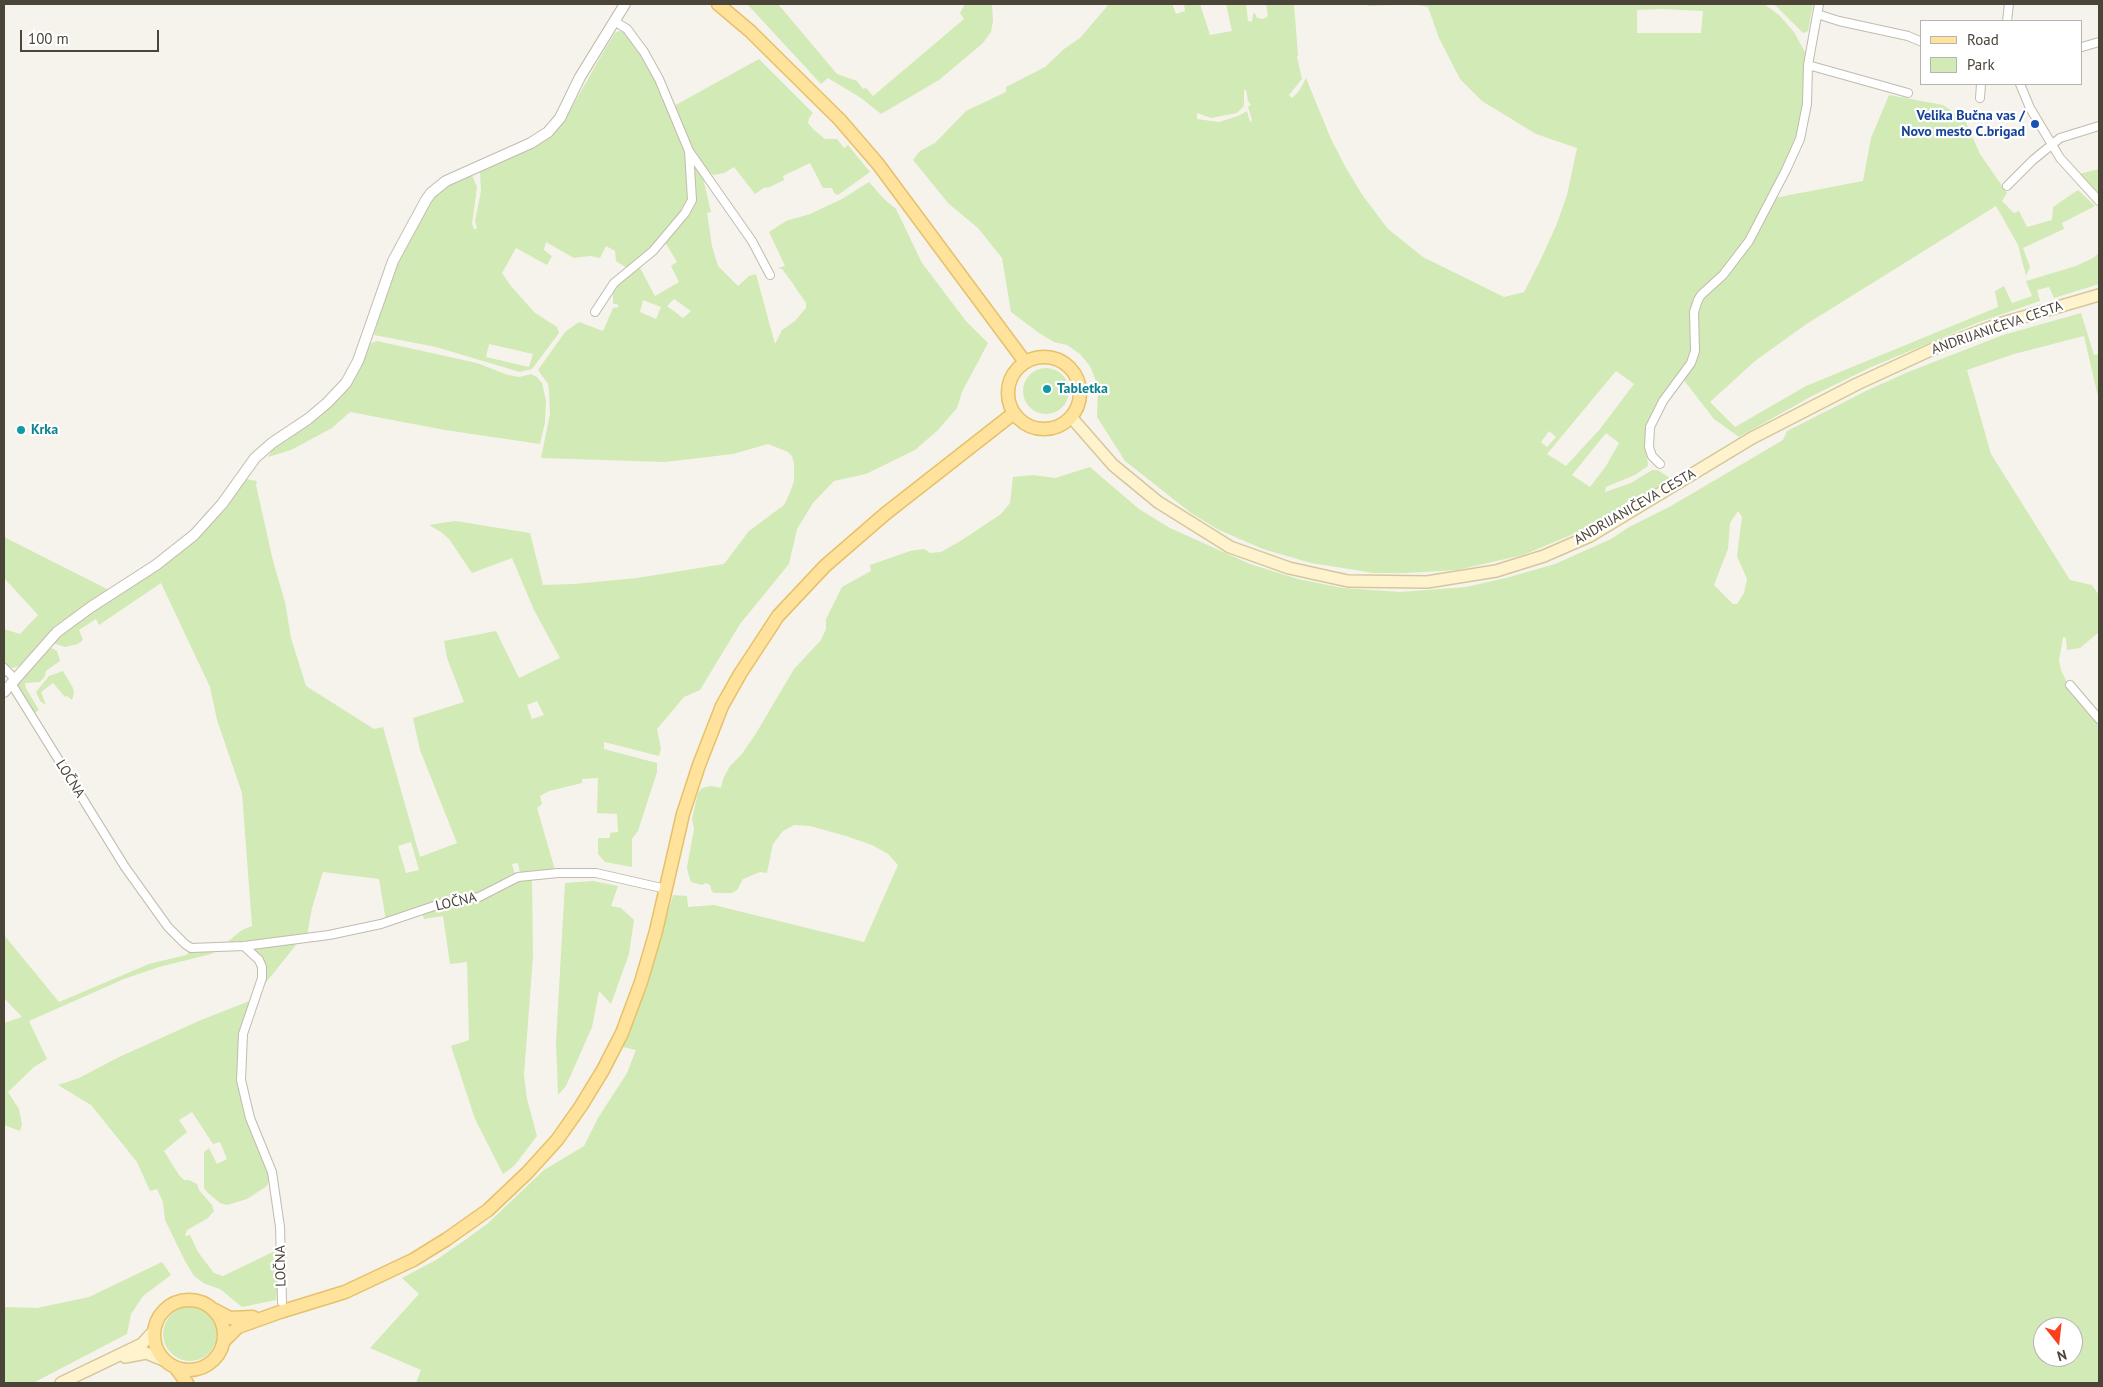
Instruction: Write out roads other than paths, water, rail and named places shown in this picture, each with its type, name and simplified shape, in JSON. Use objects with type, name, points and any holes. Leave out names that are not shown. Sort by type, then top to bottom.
[{"type":"main road","points":[[719,5],[750,31],[840,120],[878,164],[1025,362]]},
{"type":"main road","name":"ANDRIJANIČEVA CESTA","points":[[1071,417],[1113,465],[1135,484],[1158,502],[1230,547],[1289,568],[1348,580],[1427,582],[1496,571],[1544,556],[1590,536],[1752,438],[1857,384],[1933,349],[1983,330],[2099,295]]},
{"type":"main road","points":[[1047,357],[1058,360],[1068,366],[1075,374],[1080,385],[1078,407],[1063,424],[1053,428],[1031,427],[1014,413],[1009,397],[1010,380],[1016,370],[1025,362],[1047,357]]},
{"type":"main road","points":[[187,1383],[156,1347],[154,1331],[157,1320],[164,1310],[173,1304],[184,1300],[195,1300],[230,1318],[242,1319],[281,1307],[345,1292],[413,1260],[488,1210],[527,1173],[557,1140],[581,1106],[622,1034],[641,982],[666,889],[683,814],[708,738],[722,706],[740,674],[778,616],[825,566],[885,514],[1014,413]]},
{"type":"main road","points":[[224,1342],[238,1327],[281,1307]]},
{"type":"main road","points":[[100,1364],[146,1353],[185,1370],[196,1370],[206,1366],[221,1352],[224,1342],[223,1325],[215,1310]]},
{"type":"main road","points":[[61,1383],[142,1344],[154,1331]]},
{"type":"main road","points":[[196,1383],[206,1366]]},
{"type":"street","points":[[4,692],[57,632],[91,607],[156,565],[194,535],[222,504],[255,458],[272,442],[327,403],[346,383],[363,346],[388,274],[431,193],[446,181],[531,143],[548,132],[560,118],[580,77],[625,4]]},
{"type":"street","points":[[1660,464],[1652,456],[1648,447],[1650,427],[1662,401],[1691,363],[1695,351],[1694,312],[1698,300],[1735,262],[1793,158],[1800,139],[1807,104],[1808,65],[1819,4]]},
{"type":"street","points":[[2007,20],[2009,4]]},
{"type":"street","points":[[1817,14],[1839,21],[1908,36],[1920,41]]},
{"type":"street","points":[[614,20],[627,29],[644,52],[659,79],[689,151],[752,241],[770,275]]},
{"type":"street","points":[[2083,47],[2099,42]]},
{"type":"street","points":[[1808,65],[1908,94]]},
{"type":"street","points":[[1980,98],[1981,85]]},
{"type":"street","points":[[2021,85],[2051,144],[2081,183],[2099,201]]},
{"type":"street","points":[[2007,186],[2051,144],[2060,138],[2099,126]]},
{"type":"street","points":[[595,312],[614,283],[653,251],[685,213],[692,200],[689,151]]},
{"type":"street","name":"LOČNA","points":[[4,668],[125,867],[168,926],[191,948],[244,946],[329,934],[381,924],[447,902],[479,897],[518,877],[558,873],[590,873],[666,889]]},
{"type":"street","points":[[2070,685],[2099,720]]},
{"type":"street","name":"LOČNA","points":[[244,946],[259,960],[262,967],[262,978],[243,1034],[241,1080],[250,1118],[272,1172],[280,1227],[281,1307]]},
{"type":"place","name":"Velika Bučna vas / Novo mesto C.brigad","points":[[2035,124]]},
{"type":"place","name":"Tabletka","points":[[1047,389]]},
{"type":"place","name":"Krka","points":[[21,430]]}]
